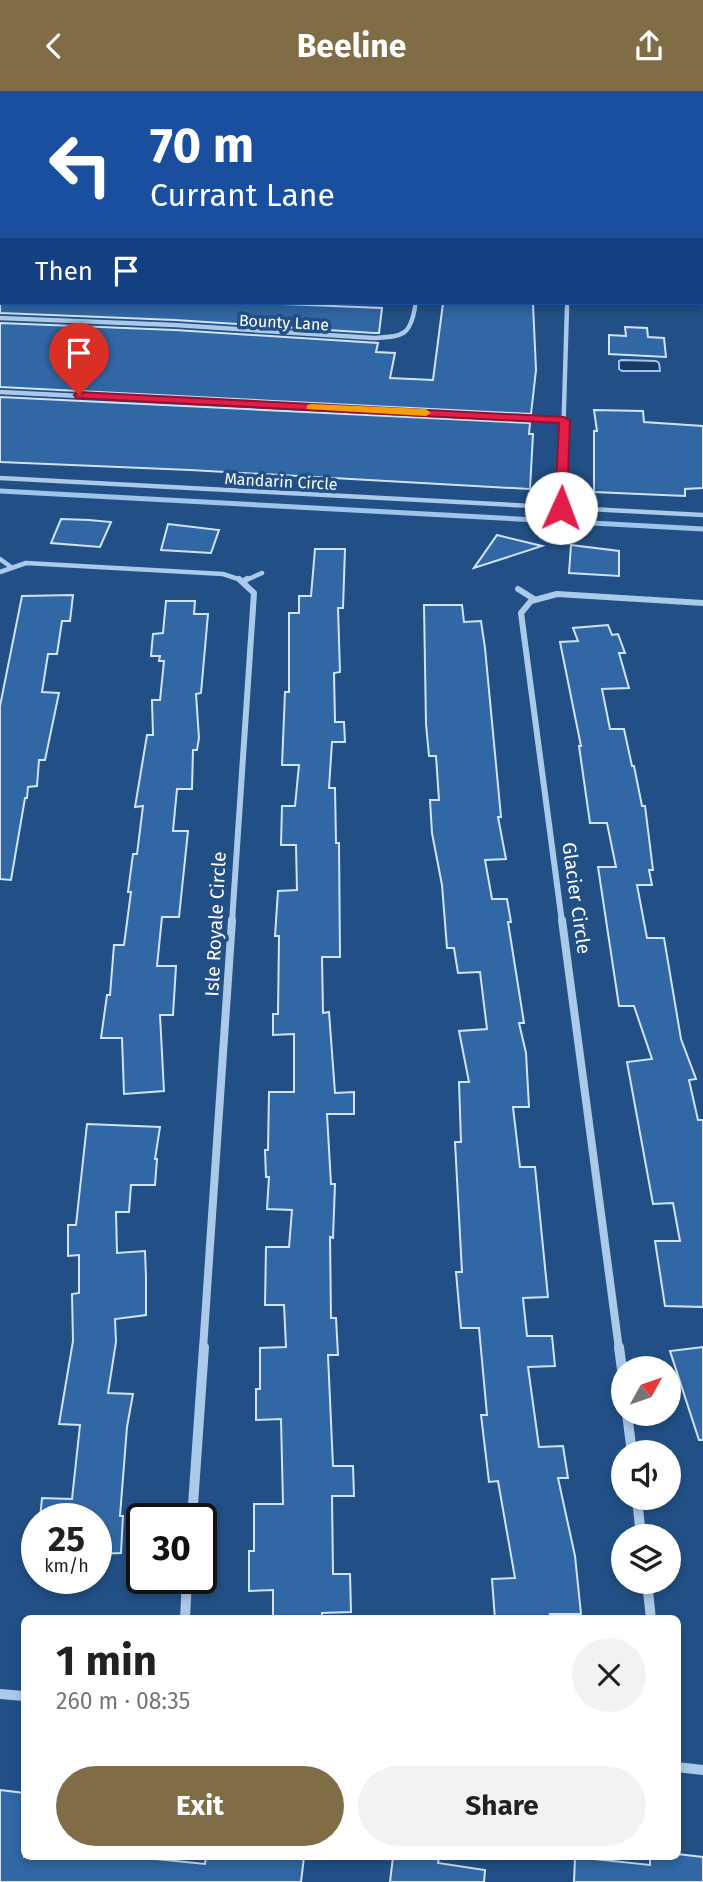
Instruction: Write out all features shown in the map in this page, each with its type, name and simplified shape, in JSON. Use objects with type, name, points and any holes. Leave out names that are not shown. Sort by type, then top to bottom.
[{"type":"street","name":"Bounty Lane","points":[[0,318],[174,325],[247,332],[374,338],[401,336],[412,326],[416,305]]},
{"type":"street","points":[[561,508],[567,305]]},
{"type":"street","points":[[0,392],[564,420]]},
{"type":"street","name":"Mandarin Circle","points":[[0,478],[703,515]]},
{"type":"street","points":[[0,559],[11,567]]},
{"type":"street","points":[[0,572],[26,563],[223,574],[244,581],[262,573]]},
{"type":"street","name":"Isle Royale Circle","points":[[193,1503],[254,593],[244,581]]},
{"type":"street","points":[[519,589],[534,599],[557,594],[703,603]]},
{"type":"street","name":"Glacier Circle","points":[[534,599],[523,607],[521,613],[620,1356]]},
{"type":"street","points":[[184,1615],[186,1594]]},
{"type":"street","points":[[648,1594],[651,1615]]},
{"type":"street","points":[[0,1694],[21,1696]]},
{"type":"street","points":[[681,1767],[703,1770]]},
{"type":"lane","points":[[698,91],[703,91]]},
{"type":"water","points":[[619,361],[656,361],[660,371],[622,371],[619,369]]},
{"type":"building","points":[[0,305],[308,305],[382,308],[379,333],[175,320],[0,313]]},
{"type":"building","points":[[443,305],[533,305],[536,370],[531,414],[0,387],[0,323],[175,330],[378,343],[376,352],[395,353],[390,378],[433,380]]},
{"type":"building","points":[[625,327],[647,328],[648,337],[664,338],[666,357],[609,354],[609,335],[626,336]]},
{"type":"building","points":[[0,397],[530,423],[529,434],[533,434],[530,489],[0,462]]},
{"type":"building","points":[[594,410],[643,411],[644,422],[703,426],[703,488],[685,489],[685,496],[594,492],[594,431],[597,431]]},
{"type":"building","points":[[61,519],[111,522],[100,547],[51,543]]},
{"type":"building","points":[[168,524],[219,530],[211,553],[161,550]]},
{"type":"building","points":[[497,535],[542,546],[474,568]]},
{"type":"building","points":[[571,545],[619,551],[619,576],[569,573]]},
{"type":"building","points":[[315,549],[345,549],[343,608],[338,608],[340,672],[334,673],[335,722],[344,722],[345,742],[332,742],[329,788],[335,788],[336,843],[339,843],[340,957],[322,957],[323,1013],[329,1012],[335,1093],[354,1092],[354,1114],[327,1114],[331,1184],[335,1184],[333,1238],[330,1237],[331,1318],[336,1318],[338,1355],[328,1355],[333,1466],[353,1466],[354,1496],[332,1496],[333,1574],[350,1574],[351,1612],[273,1615],[273,1590],[249,1591],[249,1551],[254,1551],[254,1504],[283,1504],[281,1419],[256,1420],[256,1389],[260,1389],[260,1348],[286,1347],[284,1305],[265,1305],[266,1247],[289,1247],[292,1210],[267,1209],[269,1177],[266,1177],[265,1150],[268,1150],[269,1092],[294,1092],[294,1034],[273,1035],[273,1014],[278,1014],[279,936],[275,936],[278,891],[297,890],[296,845],[281,845],[282,806],[295,806],[299,765],[282,765],[285,692],[289,692],[289,613],[299,613],[299,596],[311,596]]},
{"type":"building","points":[[73,595],[70,621],[62,621],[57,654],[48,654],[42,692],[59,693],[45,760],[39,760],[37,786],[28,787],[11,880],[0,879],[0,706],[22,596]]},
{"type":"building","points":[[166,601],[195,601],[194,614],[208,614],[201,693],[196,694],[199,738],[197,750],[193,750],[192,789],[177,789],[173,831],[188,831],[179,917],[162,917],[157,966],[176,966],[173,1015],[160,1015],[164,1091],[124,1094],[122,1038],[101,1038],[107,995],[110,995],[114,945],[124,945],[133,854],[137,854],[143,806],[135,807],[147,735],[153,735],[152,700],[160,700],[164,661],[159,661],[160,656],[151,656],[153,634],[163,633]]},
{"type":"building","points":[[424,605],[462,605],[464,622],[481,621],[501,817],[498,817],[506,859],[485,860],[492,899],[507,899],[511,922],[508,922],[524,1023],[519,1023],[526,1053],[529,1107],[513,1107],[520,1167],[535,1167],[548,1297],[523,1298],[527,1336],[552,1336],[555,1366],[528,1367],[539,1447],[563,1446],[568,1478],[558,1478],[575,1556],[581,1614],[495,1615],[492,1579],[515,1578],[498,1481],[489,1482],[481,1415],[487,1415],[479,1328],[461,1328],[456,1272],[462,1272],[455,1142],[461,1142],[459,1082],[469,1082],[459,1031],[487,1029],[480,972],[458,973],[454,948],[447,948],[442,885],[432,833],[430,800],[439,800],[436,756],[429,756]]},
{"type":"building","points":[[608,625],[612,635],[618,634],[625,653],[619,653],[629,688],[602,689],[610,729],[624,729],[642,806],[645,806],[653,870],[649,870],[652,885],[637,885],[647,938],[664,938],[681,1039],[696,1079],[689,1080],[698,1120],[703,1120],[703,1307],[665,1306],[655,1241],[680,1241],[673,1203],[653,1204],[627,1062],[652,1059],[634,1006],[619,1006],[598,867],[616,867],[607,823],[590,823],[581,746],[560,642],[578,641],[573,628]]},
{"type":"building","points":[[87,1124],[160,1127],[155,1159],[155,1185],[131,1185],[129,1212],[116,1212],[117,1253],[145,1251],[146,1277],[146,1315],[115,1319],[116,1342],[108,1393],[133,1394],[127,1427],[120,1516],[123,1516],[121,1553],[112,1553],[112,1503],[42,1503],[42,1498],[72,1499],[80,1425],[59,1424],[73,1341],[72,1294],[79,1293],[79,1255],[68,1256],[68,1225],[76,1225]]},
{"type":"building","points":[[703,1347],[703,1440],[699,1440],[681,1385],[681,1356],[672,1356],[670,1351]]},
{"type":"building","points":[[0,1790],[21,1793],[21,1860],[166,1860],[205,1864],[206,1860],[304,1860],[301,1882],[0,1882]]},
{"type":"building","points":[[681,1854],[703,1857],[703,1882],[574,1882],[575,1860],[650,1865],[650,1860],[681,1860]]},
{"type":"building","points":[[393,1860],[438,1860],[438,1863],[485,1870],[484,1882],[390,1882]]},
{"type":"waterway","points":[[0,491],[703,529]]},
{"type":"slow traffic","points":[[311,407],[426,413]]},
{"type":"route","points":[[79,395],[564,420],[561,508]]}]
